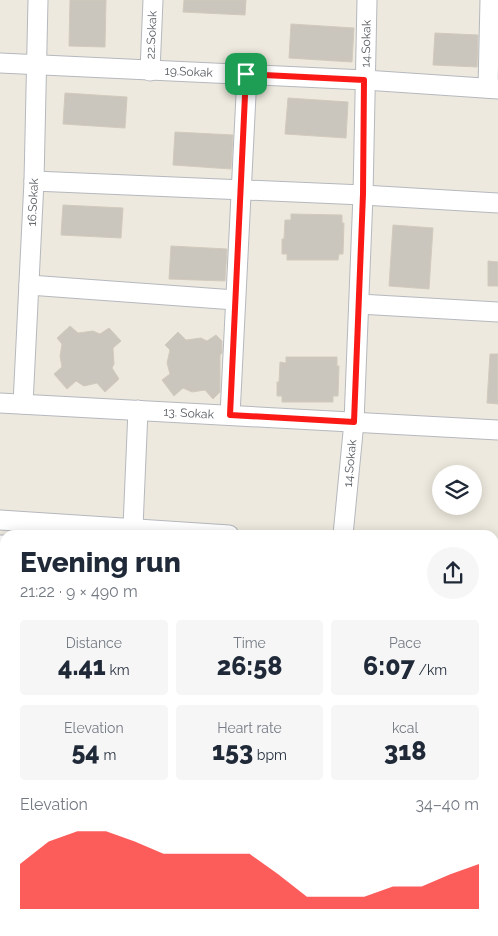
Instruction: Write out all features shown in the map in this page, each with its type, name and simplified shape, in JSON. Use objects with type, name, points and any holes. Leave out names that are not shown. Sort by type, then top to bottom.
[{"type":"street","name":"16.Sokak","points":[[23,404],[34,181],[38,0]]},
{"type":"street","name":"22.Sokak","points":[[150,70],[153,0]]},
{"type":"street","name":"14.Sokak","points":[[343,530],[354,422],[363,194],[367,0]]},
{"type":"street","points":[[490,0],[493,88]]},
{"type":"street","name":"19.Sokak","points":[[0,63],[493,88]]},
{"type":"street","points":[[230,415],[246,74]]},
{"type":"street","points":[[34,181],[363,194],[498,203]]},
{"type":"street","points":[[29,285],[235,300]]},
{"type":"street","points":[[359,304],[498,312]]},
{"type":"street","name":"13. Sokak","points":[[0,403],[498,430]]},
{"type":"street","points":[[133,528],[138,410]]},
{"type":"street","points":[[0,520],[160,530]]},
{"type":"street","points":[[219,936],[224,936]]},
{"type":"building","points":[[70,0],[106,0],[105,47],[69,46]]},
{"type":"building","points":[[184,0],[246,0],[245,15],[183,12]]},
{"type":"building","points":[[291,24],[354,28],[352,62],[289,58]]},
{"type":"building","points":[[435,33],[478,35],[477,67],[433,65]]},
{"type":"building","points":[[65,93],[127,97],[125,128],[63,124]]},
{"type":"building","points":[[288,98],[348,102],[346,138],[285,134]]},
{"type":"building","points":[[175,132],[233,135],[231,169],[173,165]]},
{"type":"building","points":[[63,205],[123,208],[121,238],[61,235]]},
{"type":"building","points":[[291,214],[342,215],[342,223],[344,223],[343,254],[339,254],[338,260],[287,260],[287,254],[282,254],[282,239],[284,239],[285,220],[291,220]]},
{"type":"building","points":[[393,225],[433,228],[429,289],[389,286]]},
{"type":"building","points":[[171,246],[227,249],[225,281],[169,279]]},
{"type":"building","points":[[488,261],[498,262],[498,286],[488,286]]},
{"type":"building","points":[[70,326],[78,333],[93,331],[100,334],[109,328],[121,341],[113,348],[114,364],[112,368],[119,379],[105,392],[97,383],[84,386],[76,381],[67,389],[54,374],[62,367],[60,356],[62,344],[57,338]]},
{"type":"building","points":[[178,332],[186,340],[201,338],[207,341],[216,335],[222,341],[220,392],[213,399],[205,390],[192,392],[183,388],[174,396],[162,380],[170,374],[167,363],[170,350],[165,345]]},
{"type":"building","points":[[490,354],[498,354],[498,404],[487,403]]},
{"type":"building","points":[[286,357],[337,357],[337,366],[339,366],[338,396],[333,396],[333,402],[282,402],[282,396],[277,396],[277,382],[279,382],[280,362],[286,363]]},
{"type":"route","points":[[246,74],[364,80],[363,194],[354,422],[230,415],[246,74]]}]
